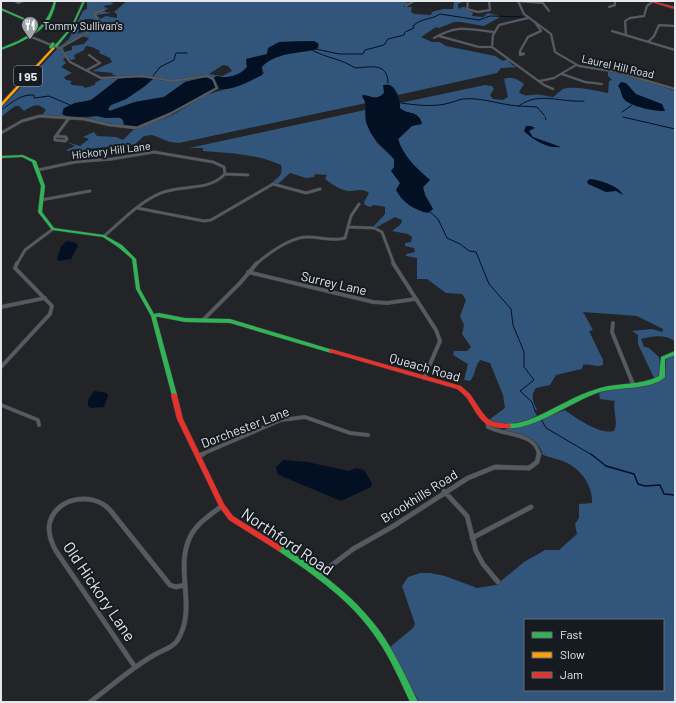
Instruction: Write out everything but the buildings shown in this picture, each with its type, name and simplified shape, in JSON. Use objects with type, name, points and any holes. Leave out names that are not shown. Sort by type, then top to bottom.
[{"type":"main road","points":[[1,49],[30,35],[42,27],[51,17],[54,10],[55,1]]},
{"type":"main road","name":"I 95","points":[[1,99],[55,47],[71,21],[80,1]]},
{"type":"main road","name":"I 95","points":[[1,105],[72,27],[84,1]]},
{"type":"main road","points":[[651,1],[675,8]]},
{"type":"main road","points":[[1,9],[17,14],[24,20],[30,35]]},
{"type":"main road","points":[[1,157],[29,157],[34,161],[43,186],[40,214],[53,228],[61,231],[104,236]]},
{"type":"main road","name":"Northford Road","points":[[104,236],[120,246],[134,259],[135,277],[138,289],[153,316],[180,419],[222,506],[231,518],[319,575],[347,599],[373,628],[414,702]]},
{"type":"main road","name":"Queach Road","points":[[153,316],[159,315],[182,320],[219,319],[235,322],[424,378],[456,385],[465,390],[481,416],[488,422]]},
{"type":"main road","points":[[488,422],[505,426],[523,423],[565,407],[588,394],[614,385],[649,383],[658,380],[663,374],[663,358],[675,353]]},
{"type":"street","points":[[16,1],[18,3],[23,1]]},
{"type":"street","points":[[406,6],[414,1]]},
{"type":"street","points":[[468,1],[467,8],[478,12],[490,10],[489,1]]},
{"type":"street","points":[[492,47],[491,40],[493,32],[499,25],[528,18],[518,1],[543,3],[549,11]]},
{"type":"street","points":[[609,6],[615,5],[615,1]]},
{"type":"street","points":[[626,35],[625,20],[644,16],[647,6],[651,1]]},
{"type":"street","points":[[55,47],[92,30],[98,21],[94,13],[104,10]]},
{"type":"street","name":"Laurel Hill Road","points":[[528,18],[536,22],[552,35],[555,52],[576,65],[617,72],[675,90]]},
{"type":"street","points":[[520,53],[521,47],[528,37],[540,34],[541,31],[535,24],[536,22]]},
{"type":"street","points":[[648,42],[654,36],[658,26],[666,24],[675,26]]},
{"type":"street","points":[[434,38],[448,30],[458,28],[493,32]]},
{"type":"street","points":[[612,31],[675,50]]},
{"type":"street","points":[[1,133],[30,118],[43,116],[90,120],[126,128],[137,128],[171,114],[202,96],[216,90],[217,86],[213,78],[175,81],[143,76],[105,79],[70,62],[55,47],[30,35]]},
{"type":"street","points":[[438,36],[479,48],[492,47],[540,81],[554,89]]},
{"type":"street","points":[[87,70],[100,63],[98,60],[89,55]]},
{"type":"street","points":[[540,81],[554,78],[576,65]]},
{"type":"street","points":[[562,74],[585,82],[602,84]]},
{"type":"street","points":[[56,136],[69,118]]},
{"type":"street","name":"Hickory Hill Lane","points":[[38,170],[75,162],[112,159],[154,152],[213,162],[224,167],[225,174]]},
{"type":"street","points":[[104,236],[137,208],[171,189],[214,184],[221,180],[225,174],[248,175]]},
{"type":"street","points":[[137,208],[204,221],[211,220],[273,184],[306,192],[320,189]]},
{"type":"street","points":[[41,200],[90,191]]},
{"type":"street","points":[[203,320],[240,283],[260,259],[293,240],[307,237],[331,241],[340,240],[347,235],[350,216],[359,204]]},
{"type":"street","points":[[349,227],[374,228],[382,232],[394,264],[436,330],[440,341],[424,378]]},
{"type":"street","points":[[1,368],[50,314],[52,306],[15,268],[17,260],[29,246],[53,228]]},
{"type":"street","name":"Surrey Lane","points":[[248,272],[373,302],[387,303],[416,299]]},
{"type":"street","points":[[1,307],[45,298]]},
{"type":"street","points":[[613,323],[612,332],[633,384]]},
{"type":"street","points":[[1,405],[38,420],[39,425]]},
{"type":"street","name":"Dorchester Lane","points":[[198,456],[281,420],[294,417],[305,417],[350,433],[368,435]]},
{"type":"street","name":"Brookhills Road","points":[[319,575],[353,549],[393,526],[444,491],[488,469],[500,466],[527,468],[537,463],[539,451],[533,443],[523,438],[493,430],[488,427],[488,422]]},
{"type":"street","points":[[444,491],[467,516],[476,551],[483,564],[498,582]]},
{"type":"street","name":"Old Hickory Lane","points":[[135,667],[56,551],[49,537],[49,524],[54,514],[61,506],[74,500],[85,497],[99,500],[112,513],[170,585],[176,587],[185,585]]},
{"type":"street","points":[[90,702],[135,667],[176,643],[182,631],[186,612],[184,560],[188,543],[205,517],[222,506]]},
{"type":"street","points":[[472,538],[531,507]]},
{"type":"shaded area","points":[[87,1],[109,1],[114,4],[103,6],[108,9],[102,11],[111,13],[97,15],[100,19],[106,16],[117,18],[117,14],[114,12],[127,1],[400,1],[410,3],[403,7],[412,7],[411,12],[414,14],[431,15],[432,12],[443,9],[453,9],[454,1],[464,1],[458,4],[458,7],[461,9],[462,7],[465,7],[466,10],[473,12],[472,16],[483,17],[488,13],[500,17],[484,26],[454,22],[439,28],[436,27],[421,37],[432,42],[440,42],[446,46],[495,56],[503,61],[508,59],[512,65],[517,67],[501,68],[497,73],[398,95],[396,90],[392,87],[389,85],[384,85],[384,93],[381,96],[375,98],[362,96],[366,103],[179,143],[170,142],[152,135],[144,136],[134,145],[129,144],[121,147],[123,153],[121,153],[119,148],[116,146],[86,149],[84,153],[91,157],[85,159],[76,149],[66,150],[75,146],[67,142],[80,146],[89,139],[83,137],[94,132],[97,136],[116,137],[123,140],[134,129],[171,116],[205,95],[241,85],[262,75],[264,73],[261,67],[279,56],[317,49],[319,47],[309,41],[279,42],[267,54],[246,62],[247,67],[237,75],[228,77],[216,76],[213,79],[206,77],[185,82],[164,97],[135,102],[110,111],[108,109],[111,105],[126,99],[145,86],[152,79],[138,77],[118,79],[95,98],[85,102],[75,103],[63,109],[63,115],[71,118],[42,115],[46,110],[38,105],[32,106],[24,111],[19,106],[15,106],[1,117],[1,108],[59,47],[69,39],[83,11],[87,9]],"holes":[[[85,19],[93,19],[95,23],[89,30],[77,34]],[[81,36],[89,38],[84,44],[72,46],[72,50],[64,52],[63,47]],[[86,46],[92,47],[100,51],[99,53],[110,58],[112,62],[92,71],[113,73],[112,75],[115,75],[115,78],[103,78],[95,83],[95,85],[85,88],[83,86],[72,85],[70,83],[72,81],[66,80],[64,77],[72,73],[61,67],[66,63],[63,59],[67,57],[71,60],[75,59],[74,55],[84,50]],[[223,65],[228,66],[232,71],[222,76],[209,74]]]},
{"type":"shaded area","points":[[314,41],[319,44],[317,49],[288,54],[273,59],[262,67],[262,75],[242,85],[220,89],[215,79],[213,80],[215,88],[169,114],[136,127],[124,126],[123,120],[119,117],[71,117],[62,114],[64,108],[75,103],[91,100],[118,79],[138,77],[153,79],[126,99],[111,105],[108,109],[109,111],[135,102],[164,97],[185,82],[206,77],[213,79],[216,76],[228,77],[237,75],[247,67],[246,59],[267,54],[268,48],[279,42]]},
{"type":"shaded area","points":[[608,71],[650,82],[675,91],[675,341],[667,337],[658,336],[641,339],[644,347],[649,348],[659,357],[661,372],[654,378],[638,344],[638,335],[632,331],[652,329],[662,332],[663,329],[637,316],[583,312],[593,330],[589,331],[603,360],[603,365],[583,365],[582,369],[556,375],[550,385],[536,388],[533,394],[533,402],[537,410],[534,410],[537,416],[526,421],[513,424],[500,424],[490,419],[505,408],[503,395],[490,363],[480,360],[470,381],[464,380],[468,364],[453,355],[454,351],[467,351],[471,347],[462,334],[464,325],[460,316],[466,300],[462,294],[446,293],[427,279],[417,279],[417,258],[406,256],[406,254],[415,252],[414,248],[405,246],[405,243],[411,242],[412,237],[408,234],[392,231],[401,224],[402,220],[395,217],[377,227],[373,227],[385,214],[385,207],[374,205],[370,207],[365,205],[364,202],[369,193],[367,191],[347,191],[340,189],[325,179],[327,175],[315,174],[314,177],[306,178],[290,173],[278,184],[270,184],[281,174],[281,165],[253,156],[203,151],[203,148],[189,148],[365,110],[366,123],[377,143],[394,159],[394,167],[409,205],[424,212],[433,209],[425,195],[423,187],[430,180],[415,167],[407,157],[398,139],[413,125],[422,123],[420,118],[400,108],[400,103],[485,85],[492,86],[494,89],[490,95],[493,99],[503,100],[508,97],[504,79],[509,78],[517,79],[524,84],[519,92],[524,95],[553,97],[563,89],[567,88],[608,93],[609,81],[612,80],[608,76]]},
{"type":"shaded area","points":[[621,82],[626,83],[636,94],[662,104],[665,111],[655,111],[630,104],[623,98],[618,86]]},
{"type":"shaded area","points":[[383,85],[390,85],[395,90],[398,95],[400,108],[406,112],[418,116],[422,124],[412,126],[398,139],[407,157],[415,167],[430,180],[423,187],[425,195],[433,209],[428,213],[409,205],[396,190],[400,183],[391,171],[394,167],[394,159],[375,139],[369,130],[366,120],[366,106],[362,96],[379,97],[384,93]]},
{"type":"shaded area","points":[[97,116],[106,118],[122,118],[124,126],[84,118]]},
{"type":"shaded area","points":[[526,126],[535,128],[529,131],[533,137],[561,147],[551,147],[536,141],[524,131]]},
{"type":"shaded area","points":[[590,179],[604,182],[613,186],[623,195],[616,191],[606,192],[588,184],[587,181]]},
{"type":"shaded area","points":[[67,241],[76,243],[78,246],[71,259],[59,261],[57,259],[61,246]]},
{"type":"shaded area","points":[[674,355],[675,702],[419,702],[390,647],[413,628],[415,624],[402,586],[408,577],[420,573],[430,573],[445,576],[477,588],[496,585],[524,562],[545,550],[559,550],[577,534],[575,524],[579,518],[579,504],[592,503],[591,491],[586,480],[577,470],[564,462],[543,455],[537,444],[528,437],[505,431],[505,429],[522,426],[565,410],[602,431],[614,431],[616,424],[614,409],[615,401],[600,399],[599,393],[620,387],[650,385],[665,377],[666,358]]},
{"type":"shaded area","points":[[94,391],[107,393],[108,396],[104,407],[91,408],[88,406],[88,400]]},
{"type":"shaded area","points":[[283,460],[307,462],[349,471],[356,468],[364,470],[372,483],[371,487],[341,501],[279,475],[276,467]]},
{"type":"waterway","points":[[316,49],[339,54],[363,54],[365,50],[384,45],[388,39],[404,35],[405,32],[414,28],[413,26],[416,23],[440,14],[479,20],[490,16],[523,17]]},
{"type":"waterway","points":[[312,50],[355,68],[377,67],[382,69],[387,76],[388,83]]},
{"type":"waterway","points":[[153,76],[160,67],[174,60],[176,53],[187,53]]},
{"type":"waterway","points":[[1,110],[16,100],[29,95],[34,95],[34,98],[49,96],[70,105]]},
{"type":"waterway","points":[[519,106],[534,99],[542,98],[584,101]]},
{"type":"waterway","points":[[401,103],[434,105],[470,99],[519,106]]},
{"type":"waterway","points":[[622,112],[632,105]]},
{"type":"waterway","points":[[519,106],[537,107],[544,115]]},
{"type":"waterway","points":[[623,117],[675,129]]},
{"type":"waterway","points":[[430,212],[438,219],[447,238],[460,244],[469,251],[476,252],[489,284],[511,309],[513,325],[524,352],[524,367],[534,380],[520,391],[532,402],[535,411]]},
{"type":"waterway","points":[[541,419],[546,428],[592,455]]},
{"type":"waterway","points":[[591,454],[606,466],[634,474],[638,484],[645,486],[660,485],[664,494],[675,495]]},
{"type":"traffic: fast","points":[[1,49],[36,32],[53,11],[55,1]]},
{"type":"traffic: fast","points":[[56,46],[72,27],[84,1]]},
{"type":"traffic: fast","points":[[1,9],[25,20],[27,30],[31,34]]},
{"type":"traffic: fast","points":[[1,157],[23,156],[34,161],[43,186],[40,212],[53,229],[104,236],[120,246],[134,259],[138,289],[153,316],[174,395]]},
{"type":"traffic: fast","points":[[153,316],[159,315],[185,320],[230,321],[331,351]]},
{"type":"traffic: fast","points":[[508,426],[529,422],[596,391],[612,387],[638,385],[655,381],[662,377],[663,358],[675,353]]},
{"type":"traffic: fast","points":[[279,548],[334,587],[359,610],[385,645],[414,702]]},
{"type":"traffic: slow","points":[[1,105],[54,48]]},
{"type":"traffic: jam","points":[[649,1],[675,8]]},
{"type":"traffic: jam","points":[[331,351],[459,387],[468,395],[480,414],[488,423],[508,426]]},
{"type":"traffic: jam","points":[[174,395],[180,419],[222,506],[231,518],[279,548]]},
{"type":"place","name":"Tommy Sullivan's","points":[[30,40]]}]
